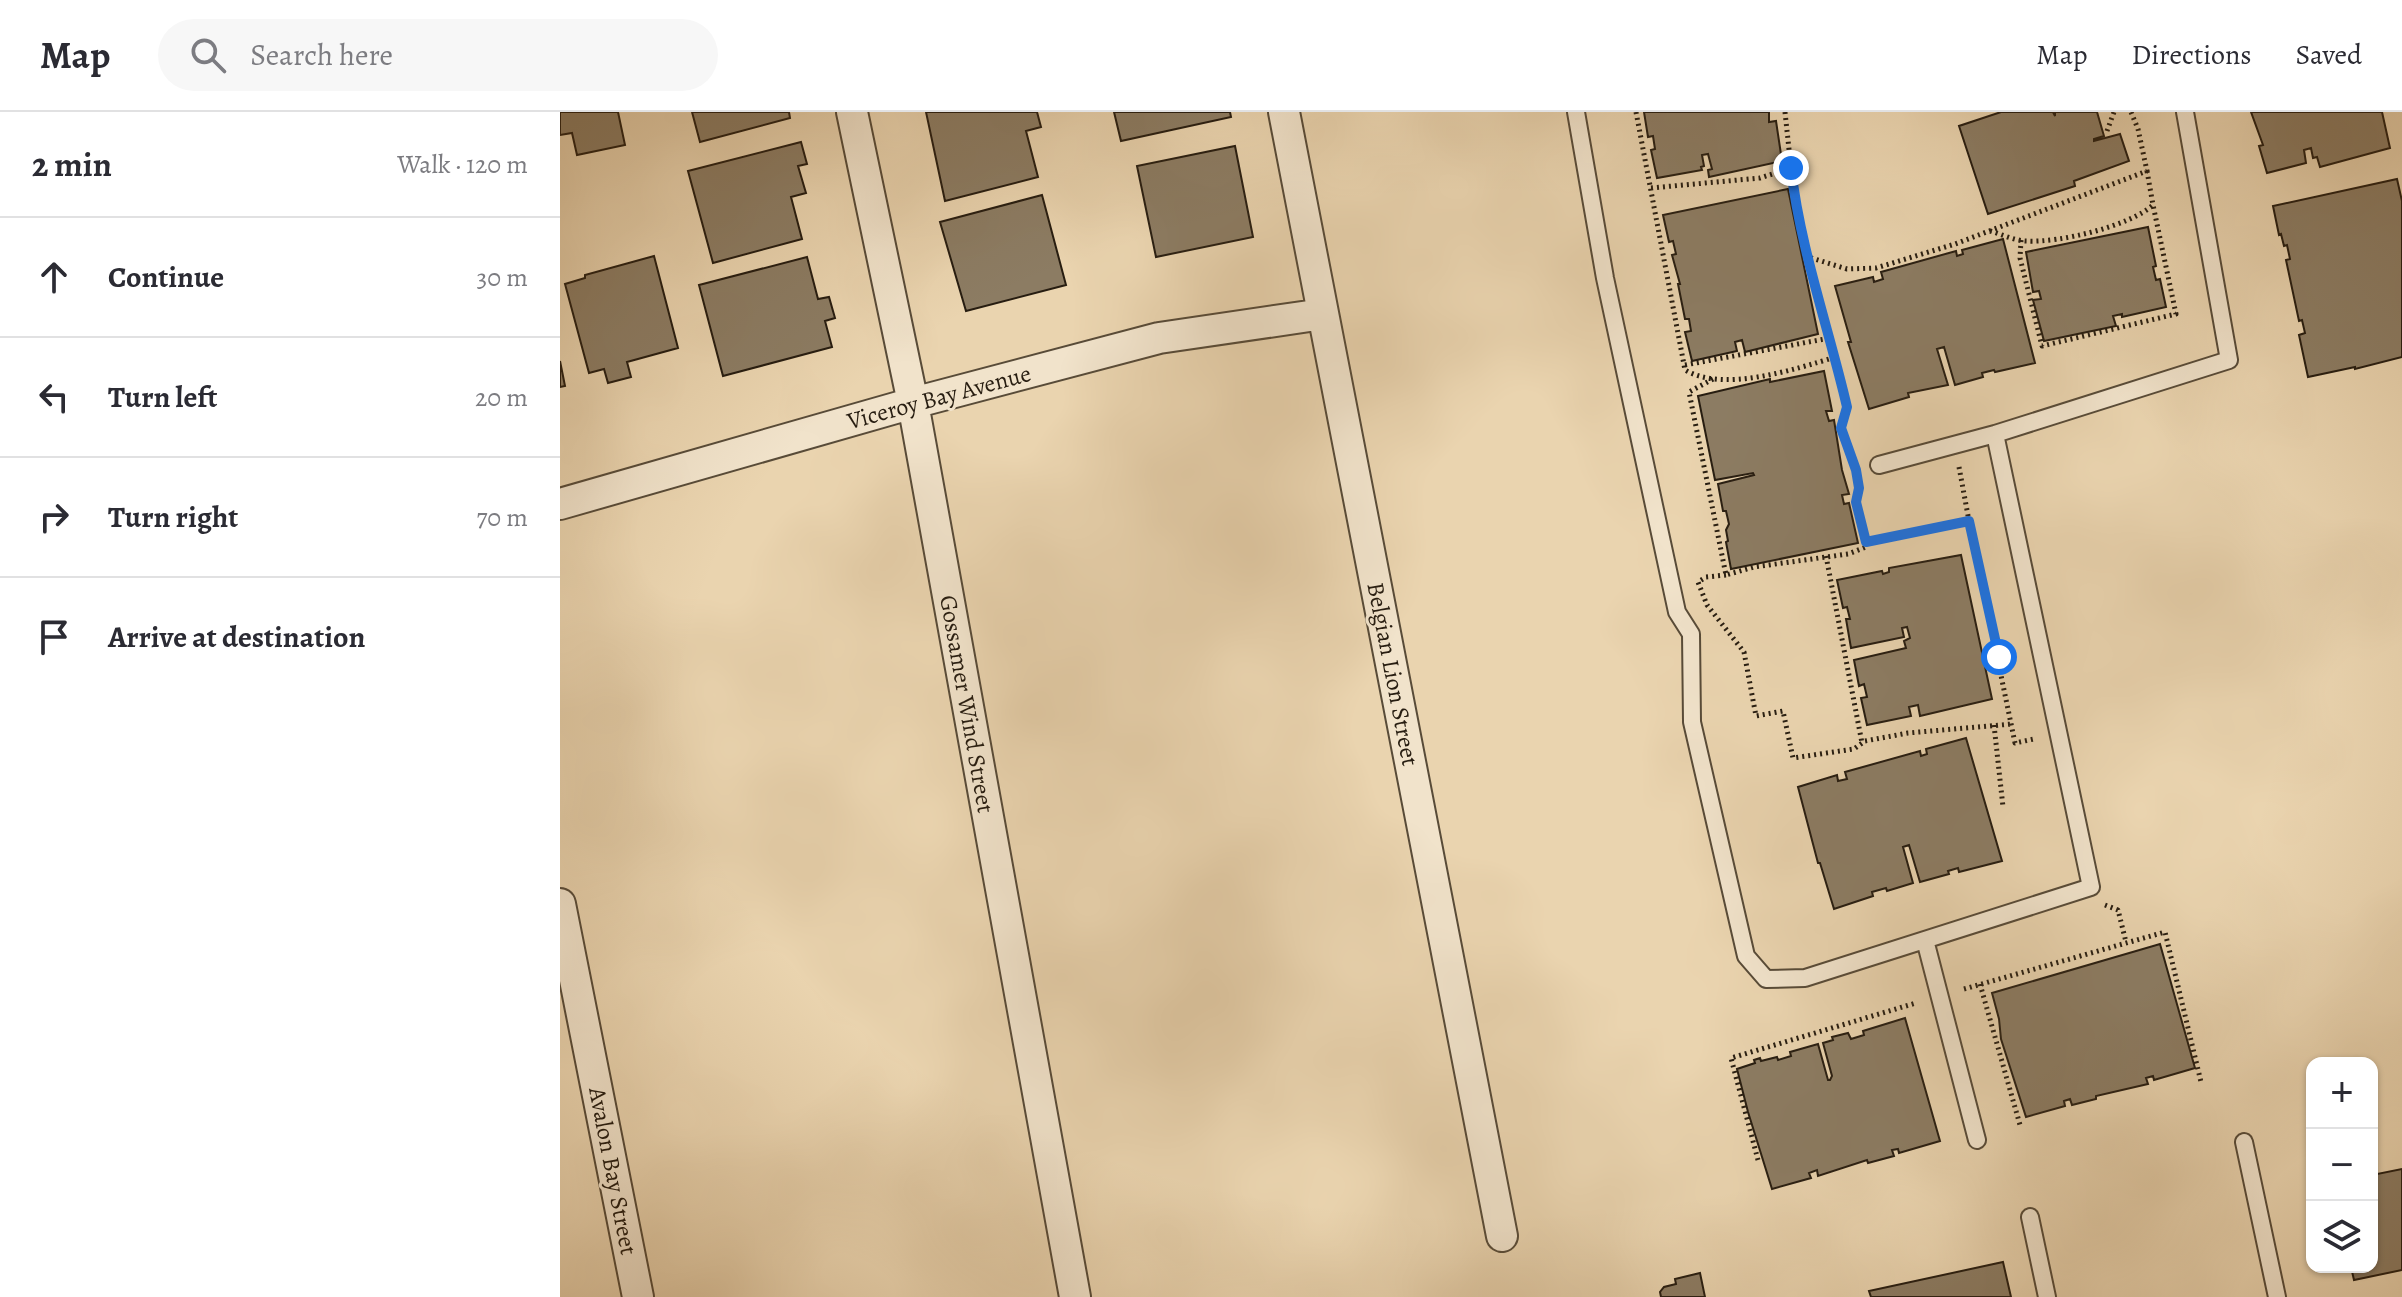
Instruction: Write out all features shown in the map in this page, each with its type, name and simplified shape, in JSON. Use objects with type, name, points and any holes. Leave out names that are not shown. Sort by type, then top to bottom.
[{"type":"street","name":"Gossamer Wind Street","points":[[852,112],[913,403],[1075,1297]]},
{"type":"street","name":"Belgian Lion Street","points":[[1284,112],[1502,1236]]},
{"type":"street","name":"Viceroy Bay Avenue","points":[[560,504],[913,403],[1159,338],[1323,314]]},
{"type":"street","name":"Avalon Bay Street","points":[[560,904],[638,1297]]},
{"type":"lane","points":[[1576,112],[1605,278],[1677,612],[1691,634],[1692,722],[1746,956],[1766,979],[1805,978],[2091,887],[1995,434]]},
{"type":"lane","points":[[1879,465],[1995,434],[2229,360],[2185,112]]},
{"type":"lane","points":[[1925,940],[1977,1140]]},
{"type":"lane","points":[[2244,1142],[2277,1297]]},
{"type":"lane","points":[[2030,1217],[2047,1297]]},
{"type":"path","points":[[1636,112],[1685,370],[1713,379],[1752,377],[1836,357]]},
{"type":"path","points":[[1785,112],[1794,196],[1847,407],[1841,428],[1856,470],[1859,488],[1856,502],[1866,547],[1754,567],[1706,577],[1698,582],[1707,605],[1744,652],[1756,716],[1783,711],[1793,758],[1854,749],[1862,743],[1908,733],[2012,724]]},
{"type":"path","points":[[2107,131],[2114,112]]},
{"type":"path","points":[[2021,240],[2020,258],[2042,346],[2176,314],[2132,112]]},
{"type":"path","points":[[1651,188],[1760,178],[1791,168]]},
{"type":"path","points":[[1808,257],[1847,269],[1876,268],[1955,244],[2147,171]]},
{"type":"path","points":[[1989,230],[2021,240],[2058,238],[2142,215],[2153,205]]},
{"type":"path","points":[[1685,365],[1830,338]]},
{"type":"path","points":[[1713,379],[1689,392],[1726,575]]},
{"type":"path","points":[[1955,445],[2015,743],[2058,734]]},
{"type":"path","points":[[1866,542],[1969,521]]},
{"type":"path","points":[[1826,556],[1862,743]]},
{"type":"path","points":[[1994,725],[2003,807]]},
{"type":"path","points":[[2075,892],[2118,910],[2126,942]]},
{"type":"path","points":[[1758,1160],[1731,1058],[2165,932],[2201,1082]]},
{"type":"path","points":[[1980,984],[2020,1125]]},
{"type":"building","points":[[560,112],[618,112],[625,145],[577,155],[572,133],[560,135]]},
{"type":"building","points":[[692,112],[789,112],[790,118],[700,142]]},
{"type":"building","points":[[926,112],[1037,112],[1041,127],[1026,131],[1038,177],[945,201]]},
{"type":"building","points":[[1114,112],[1230,112],[1231,117],[1121,141]]},
{"type":"building","points":[[1644,112],[1769,112],[1769,122],[1776,121],[1782,161],[1709,177],[1708,170],[1712,169],[1708,154],[1702,155],[1702,170],[1657,178],[1651,150],[1655,149],[1653,136],[1648,137]]},
{"type":"building","points":[[2001,112],[2053,112],[2055,116],[2055,112],[2097,112],[2104,136],[2094,141],[2120,134],[2129,161],[2074,181],[2075,186],[1988,214],[1959,126]]},
{"type":"building","points":[[2251,112],[2382,112],[2390,148],[2320,167],[2317,157],[2313,158],[2311,148],[2304,150],[2306,163],[2267,173],[2259,146],[2263,145]]},
{"type":"building","points":[[801,142],[807,164],[798,166],[806,193],[791,197],[802,239],[713,263],[688,171]]},
{"type":"building","points":[[1235,146],[1253,237],[1156,257],[1137,166]]},
{"type":"building","points":[[2397,179],[2402,201],[2402,357],[2308,377],[2299,335],[2305,333],[2302,320],[2299,321],[2286,260],[2290,259],[2287,245],[2284,246],[2279,235],[2273,206]]},
{"type":"building","points":[[1788,189],[1818,334],[1745,352],[1742,340],[1735,342],[1737,351],[1692,361],[1685,332],[1691,331],[1689,319],[1685,319],[1672,255],[1676,254],[1673,241],[1669,242],[1663,215]]},
{"type":"building","points":[[1042,195],[1066,285],[966,311],[940,222]]},
{"type":"building","points":[[2148,227],[2156,266],[2153,267],[2156,280],[2160,279],[2166,307],[2122,317],[2122,314],[2113,316],[2116,326],[2044,341],[2033,300],[2041,299],[2039,291],[2033,292],[2026,252]]},
{"type":"building","points":[[2003,239],[2035,363],[1982,373],[1983,377],[1955,385],[1944,347],[1937,349],[1948,385],[1908,393],[1909,397],[1869,409],[1835,286],[1873,277],[1874,282],[1883,279],[1881,272],[1956,251],[1957,256],[1963,254],[1962,250]]},
{"type":"building","points":[[654,256],[678,348],[627,362],[631,377],[608,383],[604,369],[589,373],[565,284],[585,278],[585,275]]},
{"type":"building","points":[[807,257],[818,299],[829,297],[835,318],[825,321],[832,347],[723,376],[699,285]]},
{"type":"building","points":[[560,361],[565,386],[560,387]]},
{"type":"building","points":[[1824,371],[1832,411],[1826,411],[1829,421],[1834,420],[1849,494],[1842,495],[1844,504],[1849,503],[1858,543],[1731,569],[1726,542],[1729,524],[1718,484],[1754,475],[1715,480],[1698,396],[1770,379],[1770,382]]},
{"type":"building","points":[[1961,555],[1992,699],[1920,716],[1918,705],[1909,707],[1911,716],[1867,725],[1861,698],[1867,697],[1864,684],[1859,686],[1854,660],[1906,648],[1904,641],[1910,638],[1907,627],[1902,628],[1904,637],[1851,648],[1846,619],[1850,619],[1847,607],[1843,608],[1837,580],[1882,571],[1883,574],[1889,572],[1889,568]]},
{"type":"building","points":[[1966,738],[2002,861],[1959,872],[1958,868],[1948,871],[1949,874],[1920,882],[1909,845],[1903,847],[1913,883],[1872,892],[1873,896],[1834,909],[1798,787],[1837,775],[1838,781],[1847,779],[1845,772],[1920,751],[1921,756],[1927,754],[1926,749]]},
{"type":"building","points":[[2160,944],[2195,1068],[2154,1080],[2153,1076],[2146,1078],[2148,1084],[2072,1105],[2070,1099],[2064,1101],[2065,1106],[2026,1117],[2001,1039],[1992,993]]},
{"type":"building","points":[[1905,1018],[1940,1141],[1899,1153],[1898,1149],[1892,1150],[1894,1156],[1868,1163],[1867,1160],[1818,1176],[1817,1170],[1809,1173],[1811,1178],[1772,1189],[1737,1069],[1760,1058],[1761,1061],[1777,1057],[1778,1060],[1791,1056],[1790,1052],[1818,1044],[1830,1080],[1832,1076],[1823,1043],[1848,1033],[1851,1039],[1864,1035],[1863,1031]]},
{"type":"building","points":[[2402,1169],[2402,1270],[2354,1280],[2352,1273],[2378,1273],[2378,1174]]},
{"type":"building","points":[[2003,1262],[2011,1297],[1871,1297],[1869,1291]]},
{"type":"building","points":[[1700,1273],[1705,1297],[1661,1297],[1664,1287],[1676,1284],[1675,1279]]},
{"type":"route","points":[[1791,168],[1808,257],[1847,407],[1841,428],[1856,470],[1859,488],[1856,502],[1866,542],[1969,521],[1999,657]]}]
